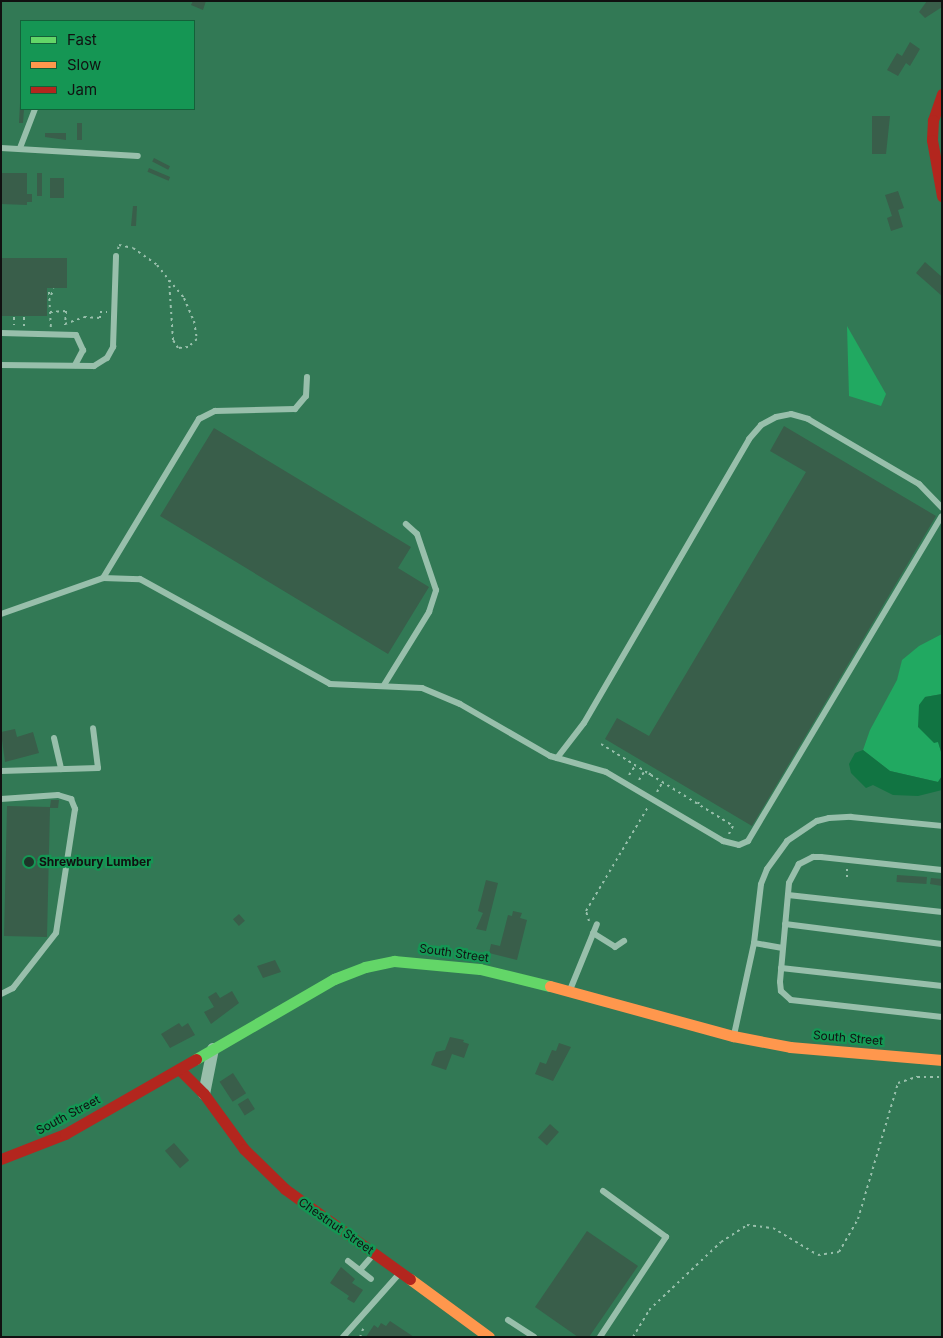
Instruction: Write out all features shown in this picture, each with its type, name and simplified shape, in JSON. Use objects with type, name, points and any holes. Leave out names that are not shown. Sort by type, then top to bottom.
[{"type":"street","points":[[942,94],[933,120],[932,140],[942,196]]},
{"type":"street","name":"South Street","points":[[1,1159],[66,1134],[334,979],[378,964],[414,961],[458,965],[570,991],[733,1036],[790,1047],[942,1060]]},
{"type":"street","points":[[204,1094],[213,1049]]},
{"type":"street","name":"Chestnut Street","points":[[179,1069],[204,1094],[238,1142],[276,1182],[489,1337]]},
{"type":"lane","points":[[20,148],[35,110]]},
{"type":"lane","points":[[1,148],[138,156]]},
{"type":"lane","points":[[1,365],[94,366],[107,358],[113,346],[116,256]]},
{"type":"lane","points":[[1,332],[76,335],[83,350],[75,366]]},
{"type":"lane","points":[[103,578],[199,419],[215,411],[295,409],[306,396],[307,377]]},
{"type":"lane","points":[[558,758],[584,723],[749,439],[761,425],[776,417],[790,414],[808,419],[919,484],[942,508]]},
{"type":"lane","points":[[3,613],[103,578],[140,579],[330,684],[422,688],[460,704],[558,758],[606,772],[635,787],[723,841],[739,845],[748,840],[942,516]]},
{"type":"lane","points":[[384,685],[429,612],[436,590],[417,534],[406,524]]},
{"type":"lane","points":[[1,771],[98,768],[93,728]]},
{"type":"lane","points":[[54,738],[61,769]]},
{"type":"lane","points":[[1,799],[58,795],[71,800],[75,809],[56,933],[14,988],[1,994]]},
{"type":"lane","points":[[733,1036],[754,944],[761,884],[767,868],[782,847],[800,831],[817,821],[851,817],[942,826]]},
{"type":"lane","points":[[942,870],[813,857],[794,869],[788,896],[781,968],[781,990],[791,1000],[942,1017]]},
{"type":"lane","points":[[788,896],[942,912]]},
{"type":"lane","points":[[570,991],[593,933],[594,923]]},
{"type":"lane","points":[[785,924],[942,944]]},
{"type":"lane","points":[[593,933],[615,946],[624,941]]},
{"type":"lane","points":[[754,944],[783,948]]},
{"type":"lane","points":[[781,968],[942,986]]},
{"type":"lane","points":[[600,1337],[666,1237],[603,1191]]},
{"type":"lane","points":[[360,1270],[374,1253]]},
{"type":"lane","points":[[348,1261],[371,1279]]},
{"type":"lane","points":[[343,1337],[400,1273]]},
{"type":"lane","points":[[508,1320],[534,1337]]},
{"type":"path","points":[[116,256],[119,245],[133,248],[157,265],[184,298],[194,321],[197,339],[188,347],[178,348],[173,340],[169,280]]},
{"type":"path","points":[[50,316],[50,293],[54,289]]},
{"type":"path","points":[[50,312],[66,311],[65,316]]},
{"type":"path","points":[[65,324],[84,317],[100,318],[100,312]]},
{"type":"path","points":[[601,744],[734,826],[729,834]]},
{"type":"path","points":[[624,781],[635,766]]},
{"type":"path","points":[[650,775],[653,770]]},
{"type":"path","points":[[635,787],[644,772]]},
{"type":"path","points":[[656,792],[662,783]]},
{"type":"path","points":[[698,804],[700,800]]},
{"type":"path","points":[[594,923],[587,919],[586,911],[648,806]]},
{"type":"path","points":[[633,1337],[649,1310],[733,1232],[747,1224],[773,1228],[818,1255],[839,1252],[858,1219],[894,1089],[898,1084],[917,1076],[942,1077]]},
{"type":"shaded area","points":[[847,326],[886,394],[881,406],[849,396]]},
{"type":"shaded area","points":[[942,634],[942,694],[925,697],[942,755],[942,776],[938,782],[890,771],[863,750],[870,730],[897,680],[902,660],[919,646]]},
{"type":"shaded area","points":[[942,694],[942,755],[938,742],[934,743],[918,727],[919,705],[925,697]]},
{"type":"shaded area","points":[[863,750],[890,771],[938,782],[942,776],[942,790],[918,796],[893,795],[873,785],[866,788],[851,773],[849,764],[855,753]]},
{"type":"building","points":[[193,1],[206,1],[203,10],[191,5]]},
{"type":"building","points":[[927,1],[942,1],[942,7],[925,18],[919,12]]},
{"type":"building","points":[[910,42],[920,49],[910,66],[906,63],[898,76],[887,70],[897,53],[902,56]]},
{"type":"building","points":[[20,103],[20,110],[24,110],[23,123],[19,123]]},
{"type":"building","points":[[872,116],[890,116],[886,154],[872,154]]},
{"type":"building","points":[[77,123],[82,123],[82,140],[77,140]]},
{"type":"building","points":[[45,133],[66,133],[66,140],[45,137]]},
{"type":"building","points":[[154,158],[170,166],[168,170],[152,162]]},
{"type":"building","points":[[149,168],[170,177],[169,181],[147,172]]},
{"type":"building","points":[[1,173],[27,173],[27,194],[32,194],[32,202],[27,202],[27,205],[1,204]]},
{"type":"building","points":[[37,173],[42,173],[42,196],[37,196]]},
{"type":"building","points":[[50,178],[64,178],[64,198],[50,198]]},
{"type":"building","points":[[898,191],[904,208],[898,210],[903,227],[891,231],[887,218],[892,216],[885,195]]},
{"type":"building","points":[[133,206],[137,206],[136,226],[131,226]]},
{"type":"building","points":[[1,258],[67,258],[67,288],[47,288],[47,316],[1,316]]},
{"type":"building","points":[[925,262],[942,277],[942,296],[916,273]]},
{"type":"building","points":[[784,426],[936,516],[752,826],[605,739],[617,718],[649,736],[806,472],[770,451]]},
{"type":"building","points":[[214,428],[411,547],[398,568],[429,587],[388,654],[160,516]]},
{"type":"building","points":[[15,729],[17,737],[33,732],[39,753],[5,762],[1,732]]},
{"type":"building","points":[[51,800],[59,800],[58,808],[50,808],[47,937],[4,936],[7,806],[50,807]]},
{"type":"building","points":[[897,875],[927,877],[926,884],[897,882]]},
{"type":"building","points":[[931,878],[942,879],[942,886],[930,884]]},
{"type":"building","points":[[486,880],[498,883],[486,931],[476,929],[483,913],[478,911]]},
{"type":"building","points":[[513,911],[522,913],[520,918],[527,920],[517,960],[489,953],[491,944],[500,946],[508,915],[512,916]]},
{"type":"building","points":[[239,914],[245,921],[239,926],[233,919]]},
{"type":"building","points":[[275,960],[281,972],[263,978],[257,966]]},
{"type":"building","points":[[232,991],[239,1003],[211,1024],[204,1012],[214,1007],[208,997],[216,992],[220,998]]},
{"type":"building","points":[[179,1023],[182,1027],[188,1023],[195,1035],[170,1048],[161,1034]]},
{"type":"building","points":[[450,1037],[464,1040],[463,1042],[469,1044],[464,1058],[452,1054],[446,1070],[431,1065],[436,1052],[445,1050]]},
{"type":"building","points":[[559,1043],[571,1047],[553,1081],[535,1074],[540,1062],[546,1064],[552,1050],[556,1051]]},
{"type":"building","points":[[233,1073],[246,1093],[233,1102],[220,1082]]},
{"type":"building","points":[[248,1098],[255,1109],[245,1115],[238,1104]]},
{"type":"building","points":[[550,1124],[559,1132],[547,1145],[538,1137]]},
{"type":"building","points":[[174,1143],[189,1160],[180,1168],[165,1151]]},
{"type":"building","points":[[587,1231],[638,1266],[589,1337],[578,1337],[535,1307]]},
{"type":"building","points":[[341,1267],[355,1279],[352,1283],[363,1290],[354,1303],[347,1299],[349,1296],[330,1283]]},
{"type":"building","points":[[390,1321],[414,1337],[366,1337],[374,1325],[378,1328],[381,1323],[386,1326]]},
{"type":"traffic: fast","points":[[196,1059],[334,979],[365,967],[394,961],[480,969],[550,986]]},
{"type":"traffic: slow","points":[[550,986],[733,1036],[790,1047],[942,1060]]},
{"type":"traffic: slow","points":[[410,1279],[489,1337]]},
{"type":"traffic: jam","points":[[942,94],[933,120],[932,140],[942,196]]},
{"type":"traffic: jam","points":[[1,1159],[65,1134],[196,1059]]},
{"type":"traffic: jam","points":[[179,1069],[204,1094],[244,1149],[285,1189],[410,1279]]},
{"type":"place","name":"Shrewbury Lumber","points":[[29,862]]}]
